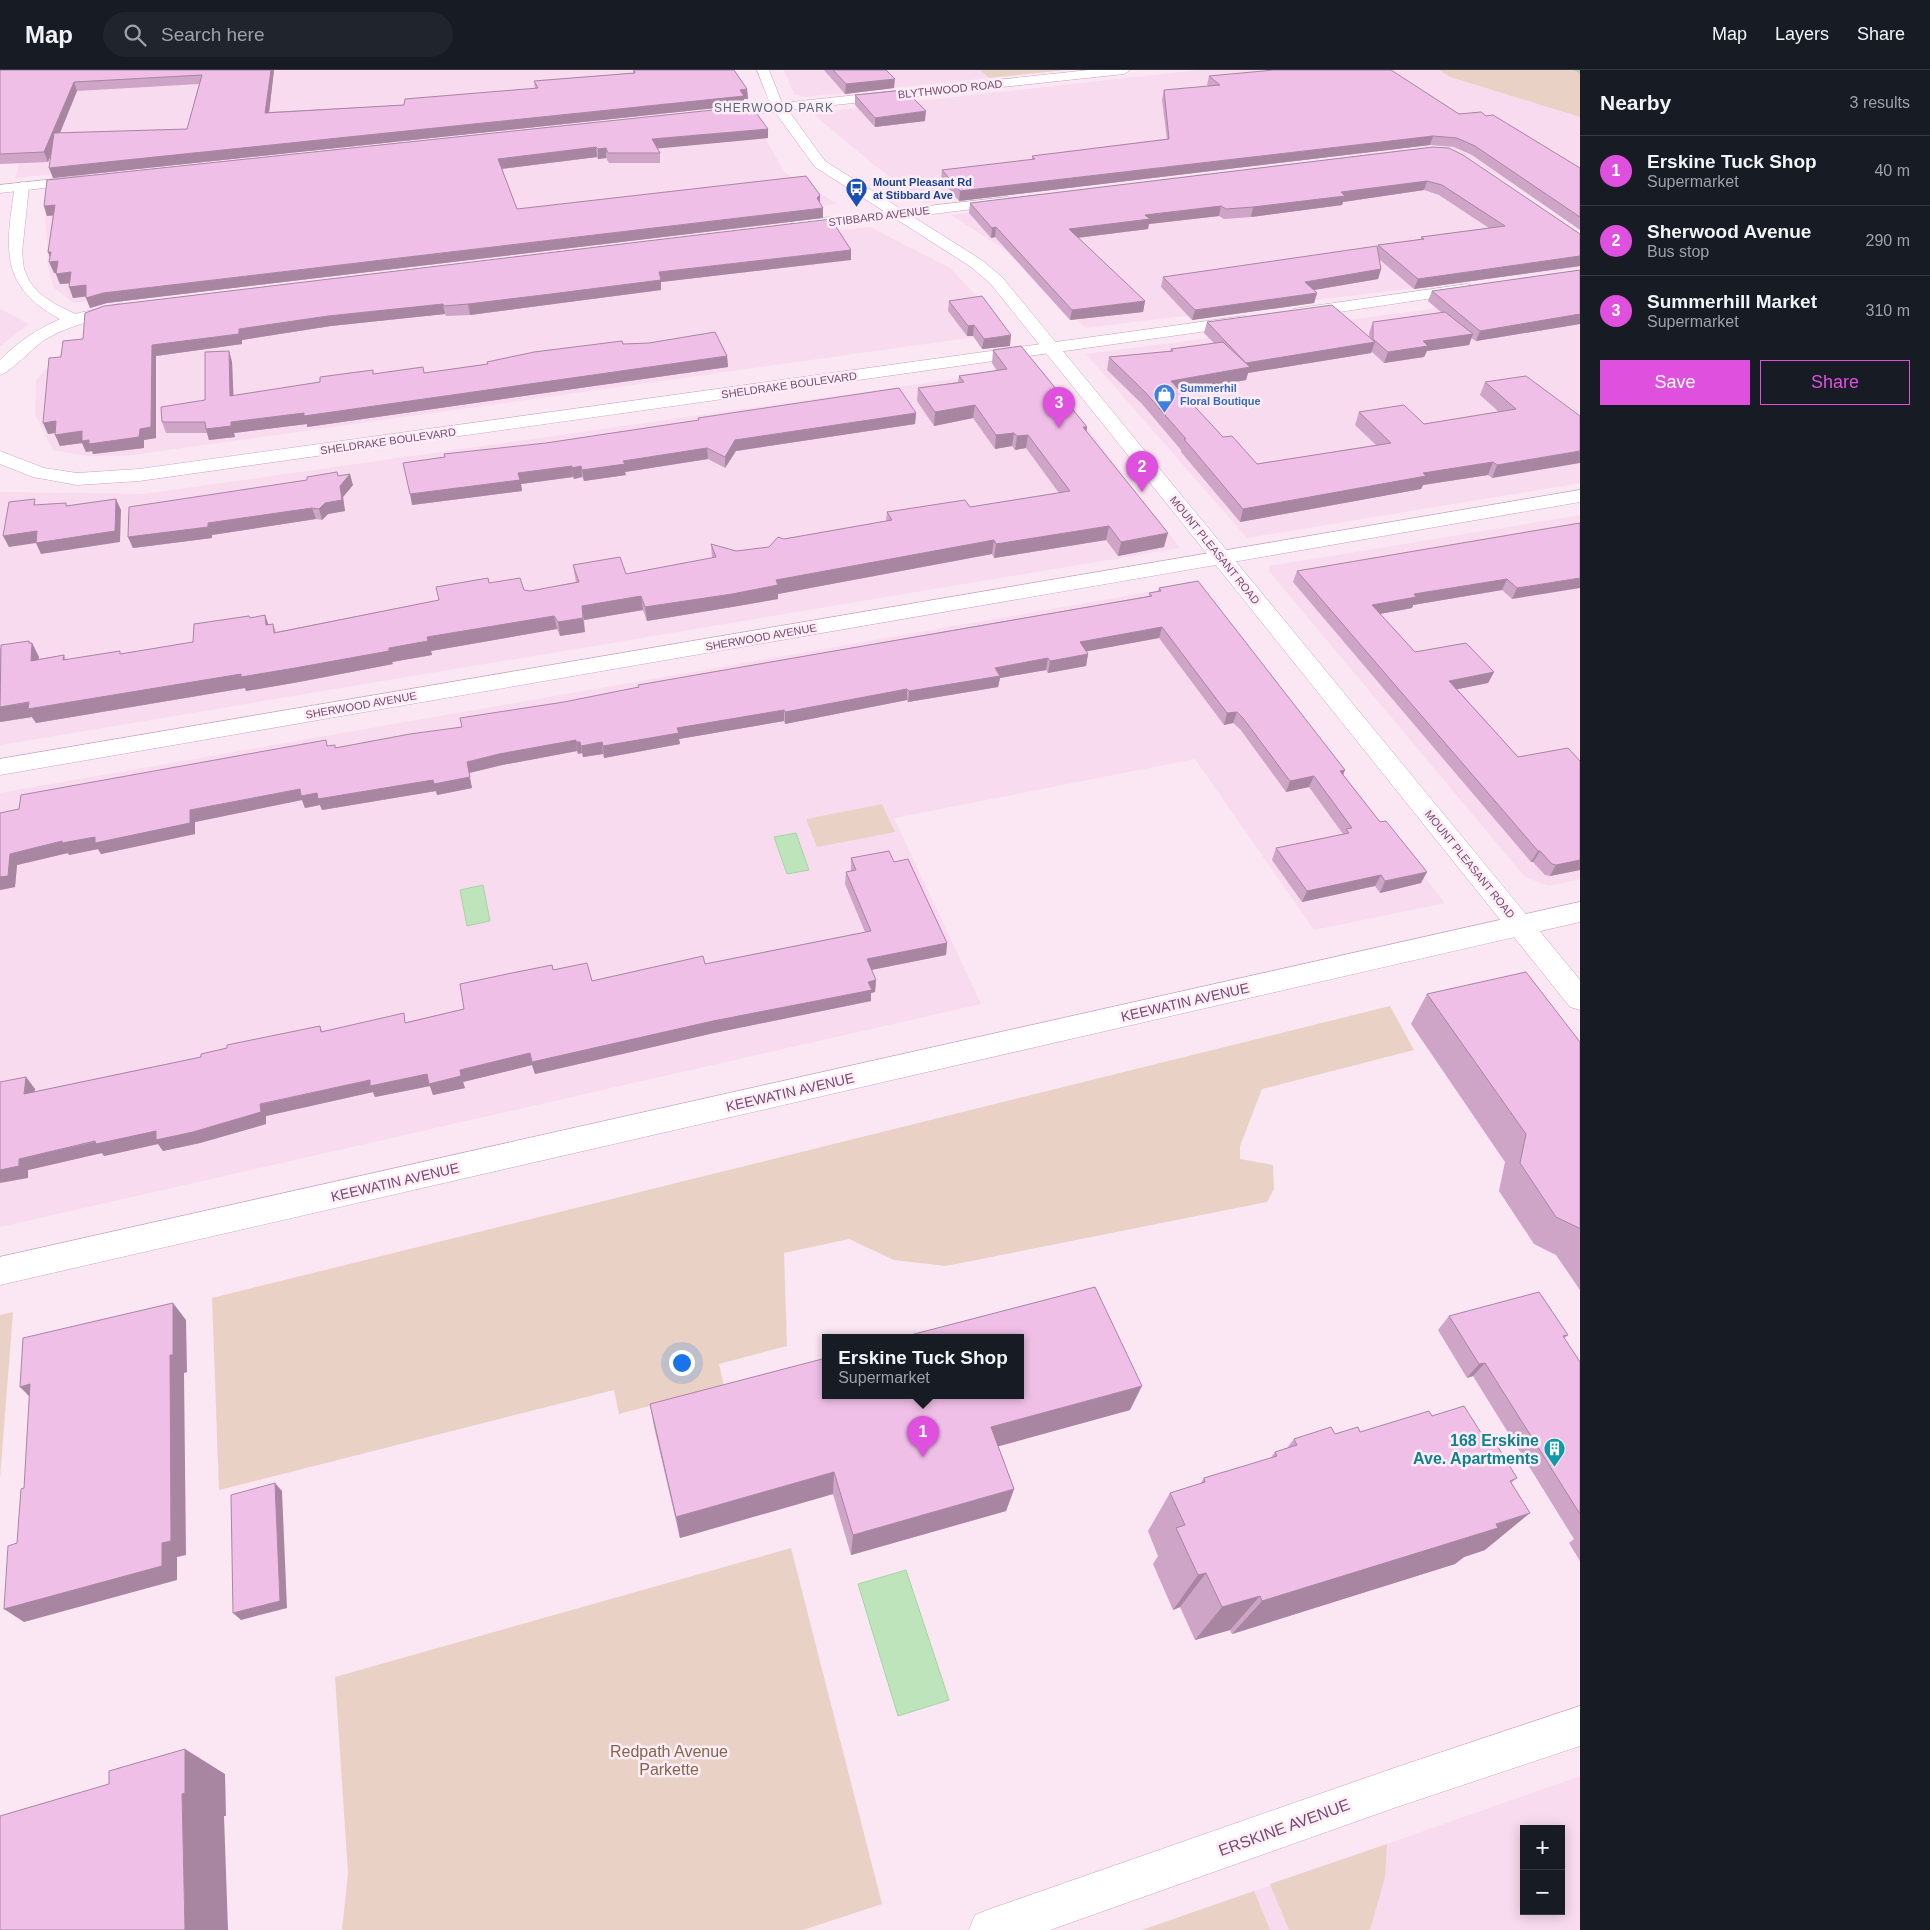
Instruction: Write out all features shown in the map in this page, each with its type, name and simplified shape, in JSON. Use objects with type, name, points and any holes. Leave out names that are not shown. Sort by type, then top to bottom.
[{"type":"street","name":"MOUNT PLEASANT ROAD","points":[[763,70],[779,108],[820,164],[987,272],[1580,999]]},
{"type":"street","name":"BLYTHWOOD ROAD","points":[[706,115],[1124,70]]},
{"type":"street","points":[[0,188],[102,178]]},
{"type":"street","points":[[22,186],[10,263],[12,278],[22,294],[52,312],[73,319]]},
{"type":"street","name":"STIBBARD AVENUE","points":[[780,228],[1019,200]]},
{"type":"street","points":[[1282,315],[1487,286]]},
{"type":"street","points":[[0,370],[20,349],[38,337],[73,319],[107,310],[137,306]]},
{"type":"street","name":"SHELDRAKE BOULEVARD","points":[[0,457],[40,473],[77,479],[139,475],[1262,318]]},
{"type":"street","name":"SHERWOOD AVENUE","points":[[0,767],[1580,496]]},
{"type":"street","name":"KEEWATIN AVENUE","points":[[0,1271],[1580,912]]},
{"type":"street","name":"ERSKINE AVENUE","points":[[990,1930],[1394,1788],[1580,1726]]},
{"type":"shaded area","points":[[140,70],[729,70],[737,103],[15,178],[28,132],[0,76]]},
{"type":"shaded area","points":[[784,70],[980,70],[989,78],[805,97],[794,94]]},
{"type":"shaded area","points":[[1199,70],[1439,70],[1450,77],[1580,117],[1580,228],[1447,144],[925,203],[873,164],[812,113]]},
{"type":"shaded area","points":[[754,119],[785,173],[838,204],[74,303],[54,288],[48,267],[44,193]]},
{"type":"shaded area","points":[[1431,160],[1580,253],[1580,268],[1085,328],[1035,269],[951,215]]},
{"type":"shaded area","points":[[870,227],[950,268],[983,303],[1004,333],[125,456],[87,456],[53,450],[35,414],[36,380],[68,345],[95,332],[195,310]]},
{"type":"shaded area","points":[[1571,291],[1580,298],[1580,483],[1247,538],[1086,354]]},
{"type":"shaded area","points":[[0,309],[29,324],[0,346]]},
{"type":"shaded area","points":[[1040,367],[1180,548],[0,745],[0,492],[144,494]]},
{"type":"shaded area","points":[[1580,515],[1580,879],[1549,886],[1525,877],[1269,571],[1270,566]]},
{"type":"shaded area","points":[[1195,584],[1445,903],[1314,930],[1195,759],[894,818],[981,1004],[0,1227],[0,793]]},
{"type":"shaded area","points":[[796,833],[809,870],[787,874],[774,837]]},
{"type":"shaded area","points":[[483,885],[490,921],[467,926],[460,890]]},
{"type":"shaded area","points":[[906,1570],[949,1700],[898,1716],[858,1584]]},
{"type":"shaded area","points":[[1580,1776],[1580,1930],[1142,1930]]},
{"type":"green space","points":[[980,70],[1066,70],[989,78]]},
{"type":"green space","points":[[1439,70],[1580,70],[1580,117],[1450,77]]},
{"type":"green space","points":[[882,804],[895,832],[817,847],[806,819]]},
{"type":"green space","points":[[1390,1006],[1414,1050],[1262,1089],[1240,1146],[1240,1159],[1273,1165],[1274,1189],[1267,1202],[946,1266],[894,1260],[849,1239],[784,1253],[787,1346],[719,1364],[724,1386],[619,1414],[614,1390],[219,1490],[212,1298]]},
{"type":"green space","points":[[13,1312],[0,1478],[0,1315]]},
{"type":"green space","name":"Redpath Avenue Parkette","points":[[791,1548],[882,1904],[803,1930],[342,1930],[348,1873],[335,1677]]},
{"type":"green space","points":[[1387,1844],[1385,1877],[1370,1930],[1289,1930],[1270,1884]]},
{"type":"green space","points":[[1254,1891],[1270,1930],[1142,1930]]},
{"type":"building","points":[[0,70],[271,70],[265,113],[404,105],[405,99],[538,88],[534,81],[635,73],[634,70],[734,70],[747,89],[740,90],[744,96],[49,168],[54,133],[187,129],[202,75],[74,82],[44,152],[0,154]]},
{"type":"building","points":[[833,70],[886,70],[895,79],[846,84]]},
{"type":"building","points":[[1274,70],[1391,70],[1459,114],[1481,112],[1486,116],[1493,115],[1580,168],[1580,217],[1475,146],[1457,138],[1433,136],[960,191],[942,170],[1035,159],[1032,156],[1169,139],[1164,90],[1220,85],[1209,76]]},
{"type":"building","points":[[905,90],[926,111],[875,118],[855,95]]},
{"type":"building","points":[[751,106],[768,129],[652,139],[660,153],[608,153],[606,148],[598,149],[596,147],[498,159],[517,209],[806,176],[820,195],[817,198],[823,208],[103,293],[86,298],[86,285],[69,287],[71,272],[56,274],[58,261],[49,262],[51,252],[48,252],[55,205],[44,206],[47,180]]},
{"type":"building","points":[[1433,147],[1449,148],[1463,155],[1580,234],[1580,256],[1418,279],[1378,245],[1424,239],[1421,237],[1505,226],[1442,185],[1427,181],[1341,192],[1345,196],[1253,207],[1226,209],[1221,206],[1145,215],[1150,219],[1069,229],[1145,301],[1072,310],[996,227],[992,228],[970,203]]},
{"type":"building","points":[[831,219],[851,250],[659,272],[661,280],[551,294],[468,304],[444,306],[443,304],[328,316],[239,329],[239,334],[152,345],[151,427],[140,429],[139,437],[89,444],[89,440],[82,441],[82,431],[55,435],[56,421],[43,423],[49,358],[61,357],[63,341],[83,339],[85,313],[104,306]]},
{"type":"building","points":[[1377,246],[1381,269],[1305,282],[1317,293],[1195,310],[1163,277]]},
{"type":"building","points":[[1580,270],[1580,314],[1480,331],[1432,291]]},
{"type":"building","points":[[982,296],[1011,335],[984,339],[974,325],[968,326],[949,301]]},
{"type":"building","points":[[1332,305],[1375,342],[1246,363],[1207,322]]},
{"type":"building","points":[[1445,312],[1473,334],[1423,341],[1428,346],[1388,352],[1373,339],[1373,322]]},
{"type":"building","points":[[715,332],[727,356],[304,416],[304,413],[231,422],[231,426],[206,429],[205,422],[162,422],[161,407],[205,400],[205,352],[229,351],[230,396],[320,382],[320,377],[373,370],[373,374],[423,367],[424,373],[488,364],[487,362],[534,352],[622,341],[623,344],[649,343]]},
{"type":"building","points":[[1223,342],[1250,367],[1171,381],[1223,437],[1232,436],[1257,464],[1391,443],[1359,412],[1404,405],[1424,424],[1516,409],[1485,382],[1526,376],[1580,416],[1580,451],[1497,465],[1493,462],[1423,473],[1426,476],[1243,509],[1145,392],[1109,357],[1173,351],[1171,349]]},
{"type":"building","points":[[1021,346],[1087,427],[1083,427],[1168,533],[1121,542],[1109,526],[996,544],[994,540],[776,580],[778,585],[732,594],[645,607],[641,596],[582,606],[583,618],[558,622],[554,616],[427,637],[428,641],[389,648],[389,651],[295,668],[241,677],[241,674],[28,709],[29,702],[0,707],[1,645],[29,641],[29,643],[32,643],[31,661],[64,655],[63,660],[120,651],[120,654],[193,642],[194,624],[265,615],[266,625],[273,624],[274,633],[439,600],[436,587],[488,578],[489,583],[520,578],[524,590],[530,591],[579,582],[573,565],[620,557],[626,574],[716,557],[711,544],[736,551],[769,547],[778,537],[784,539],[892,520],[887,512],[965,500],[970,507],[1070,491],[1028,435],[1017,436],[1014,433],[996,435],[975,405],[935,412],[918,388],[964,382],[959,376],[1007,369],[993,350]]},
{"type":"building","points":[[899,388],[916,413],[735,440],[725,457],[707,448],[623,461],[625,464],[582,470],[581,466],[572,468],[572,466],[518,473],[520,480],[410,494],[403,463],[445,457],[444,454],[546,443]]},
{"type":"building","points":[[337,472],[338,476],[350,474],[340,486],[342,500],[325,503],[319,509],[312,508],[208,523],[208,527],[128,537],[129,507],[307,480],[307,477]]},
{"type":"building","points":[[35,499],[34,505],[66,503],[66,506],[116,499],[115,531],[36,543],[37,531],[3,536],[9,502]]},
{"type":"building","points":[[1580,523],[1580,578],[1517,588],[1507,579],[1414,594],[1416,597],[1372,605],[1415,652],[1466,643],[1494,672],[1449,681],[1518,757],[1568,748],[1580,761],[1580,860],[1556,865],[1552,864],[1538,851],[1297,571]]},
{"type":"building","points":[[1198,581],[1345,770],[1340,771],[1380,822],[1386,821],[1427,872],[1385,881],[1381,875],[1307,891],[1276,848],[1349,833],[1346,829],[1352,828],[1314,776],[1290,781],[1243,718],[1237,712],[1227,713],[1162,627],[1080,642],[1088,654],[1050,661],[1048,658],[995,668],[1000,676],[909,691],[907,689],[785,712],[784,710],[677,728],[679,733],[603,746],[602,742],[581,746],[580,742],[576,742],[576,740],[499,754],[467,762],[470,777],[434,784],[433,780],[318,799],[317,793],[301,796],[300,789],[190,810],[190,823],[95,843],[95,837],[62,843],[62,841],[10,854],[8,876],[0,877],[0,813],[19,809],[21,795],[326,740],[327,746],[335,745],[335,748],[410,734],[462,727],[460,718],[564,702],[639,687],[638,685],[1152,596],[1149,593],[1161,591],[1159,588]]},
{"type":"building","points":[[889,851],[894,862],[908,859],[947,943],[867,959],[876,980],[868,982],[872,990],[713,1021],[532,1062],[530,1053],[460,1070],[461,1076],[429,1084],[427,1074],[370,1086],[370,1080],[260,1104],[261,1112],[193,1132],[156,1140],[156,1131],[96,1144],[95,1141],[19,1159],[19,1166],[0,1170],[0,1082],[26,1077],[24,1094],[201,1057],[201,1054],[227,1048],[227,1045],[320,1026],[321,1032],[404,1013],[405,1023],[464,1009],[460,984],[552,965],[553,970],[587,963],[592,981],[703,956],[705,964],[871,931],[846,872],[856,870],[851,858]]},
{"type":"building","points":[[1526,972],[1580,1042],[1580,1229],[1556,1217],[1520,1163],[1526,1134],[1427,994]]},
{"type":"building","points":[[1095,1287],[1142,1386],[991,1427],[1014,1489],[853,1535],[834,1472],[676,1517],[650,1404],[822,1359],[822,1399],[1024,1399],[1024,1334],[914,1334]]},
{"type":"building","name":"168 Erskine Ave. Apartments","points":[[1539,1292],[1568,1335],[1563,1336],[1580,1362],[1580,1514],[1485,1363],[1479,1364],[1449,1316]]},
{"type":"building","points":[[173,1303],[173,1355],[170,1355],[171,1541],[162,1543],[162,1566],[4,1609],[8,1546],[17,1543],[21,1489],[24,1488],[30,1384],[20,1387],[23,1338]]},
{"type":"building","points":[[1464,1406],[1483,1436],[1490,1434],[1517,1478],[1510,1481],[1530,1513],[1496,1524],[1498,1528],[1262,1601],[1260,1596],[1222,1607],[1206,1573],[1198,1575],[1176,1528],[1185,1525],[1170,1493],[1205,1482],[1204,1478],[1277,1456],[1275,1452],[1297,1445],[1294,1439],[1331,1427],[1335,1434],[1358,1427],[1360,1432],[1429,1411],[1432,1416]]},
{"type":"building","points":[[275,1483],[280,1601],[233,1613],[231,1495]]},
{"type":"building","points":[[185,1749],[185,1793],[182,1794],[185,1930],[0,1930],[0,1816],[109,1784],[109,1771]]},
{"type":"waterway","points":[[1575,70],[1580,72]]},
{"type":"place","name":"Mount Pleasant Rd at Stibbard Ave","points":[[857,207]]},
{"type":"place","name":"Summerhil Floral Boutique","points":[[1164,413]]},
{"type":"place","name":"Summerhill Market","points":[[1059,428]]},
{"type":"place","name":"Sherwood Avenue","points":[[1142,492]]},
{"type":"place","name":"Erskine Tuck Shop","points":[[923,1457]]},
{"type":"place","name":"168 Erskine Ave. Apartments","points":[[1555,1468]]},
{"type":"district","name":"SHERWOOD PARK","points":[[774,108]]}]
